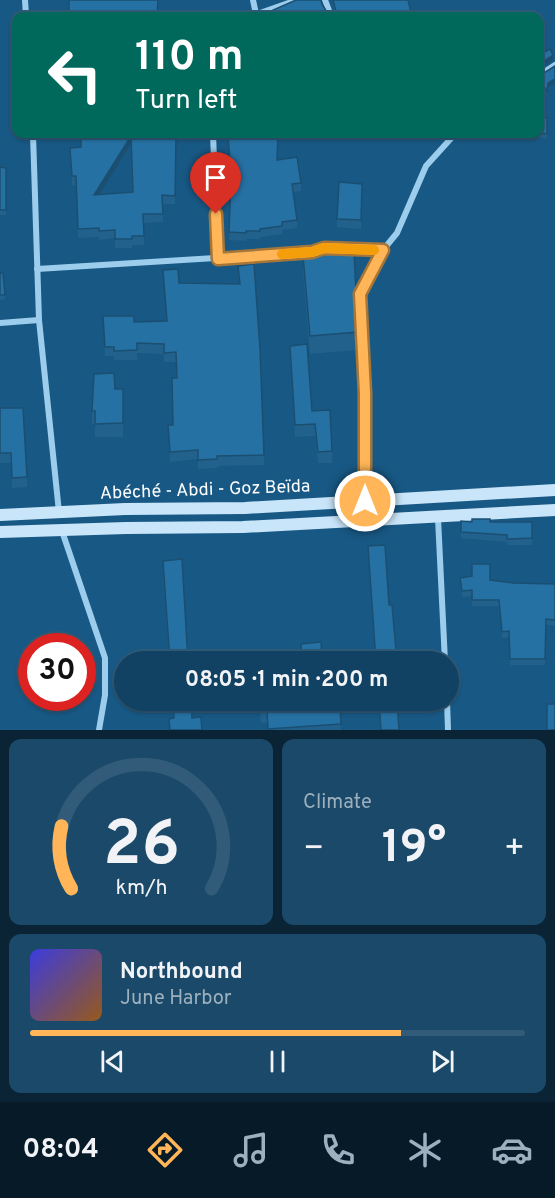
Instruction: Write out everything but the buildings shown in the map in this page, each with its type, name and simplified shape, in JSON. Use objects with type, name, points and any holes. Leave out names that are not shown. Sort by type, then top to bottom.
[{"type":"main road","name":"Abéché - Abdi - Goz Beïda","points":[[0,514],[125,509],[244,508],[555,490]]},
{"type":"main road","points":[[125,509],[126,528]]},
{"type":"main road","points":[[0,532],[126,528],[243,528],[555,510]]},
{"type":"street","points":[[263,12],[297,0]]},
{"type":"street","points":[[33,138],[39,320],[59,513]]},
{"type":"street","points":[[213,138],[218,259]]},
{"type":"street","points":[[365,501],[365,393],[360,294],[383,250],[397,232],[426,166],[451,138]]},
{"type":"street","points":[[37,269],[218,259],[312,252],[324,248],[383,250]]},
{"type":"street","points":[[0,323],[39,320]]},
{"type":"street","points":[[438,518],[444,651]]},
{"type":"street","points":[[62,531],[105,658],[105,695],[99,730]]},
{"type":"street","points":[[447,711],[448,730]]},
{"type":"slow traffic","points":[[282,254],[312,252],[324,248],[374,250]]},
{"type":"route","points":[[216,214],[218,259],[312,252],[324,248],[383,250],[360,294],[365,393],[365,501]]}]
